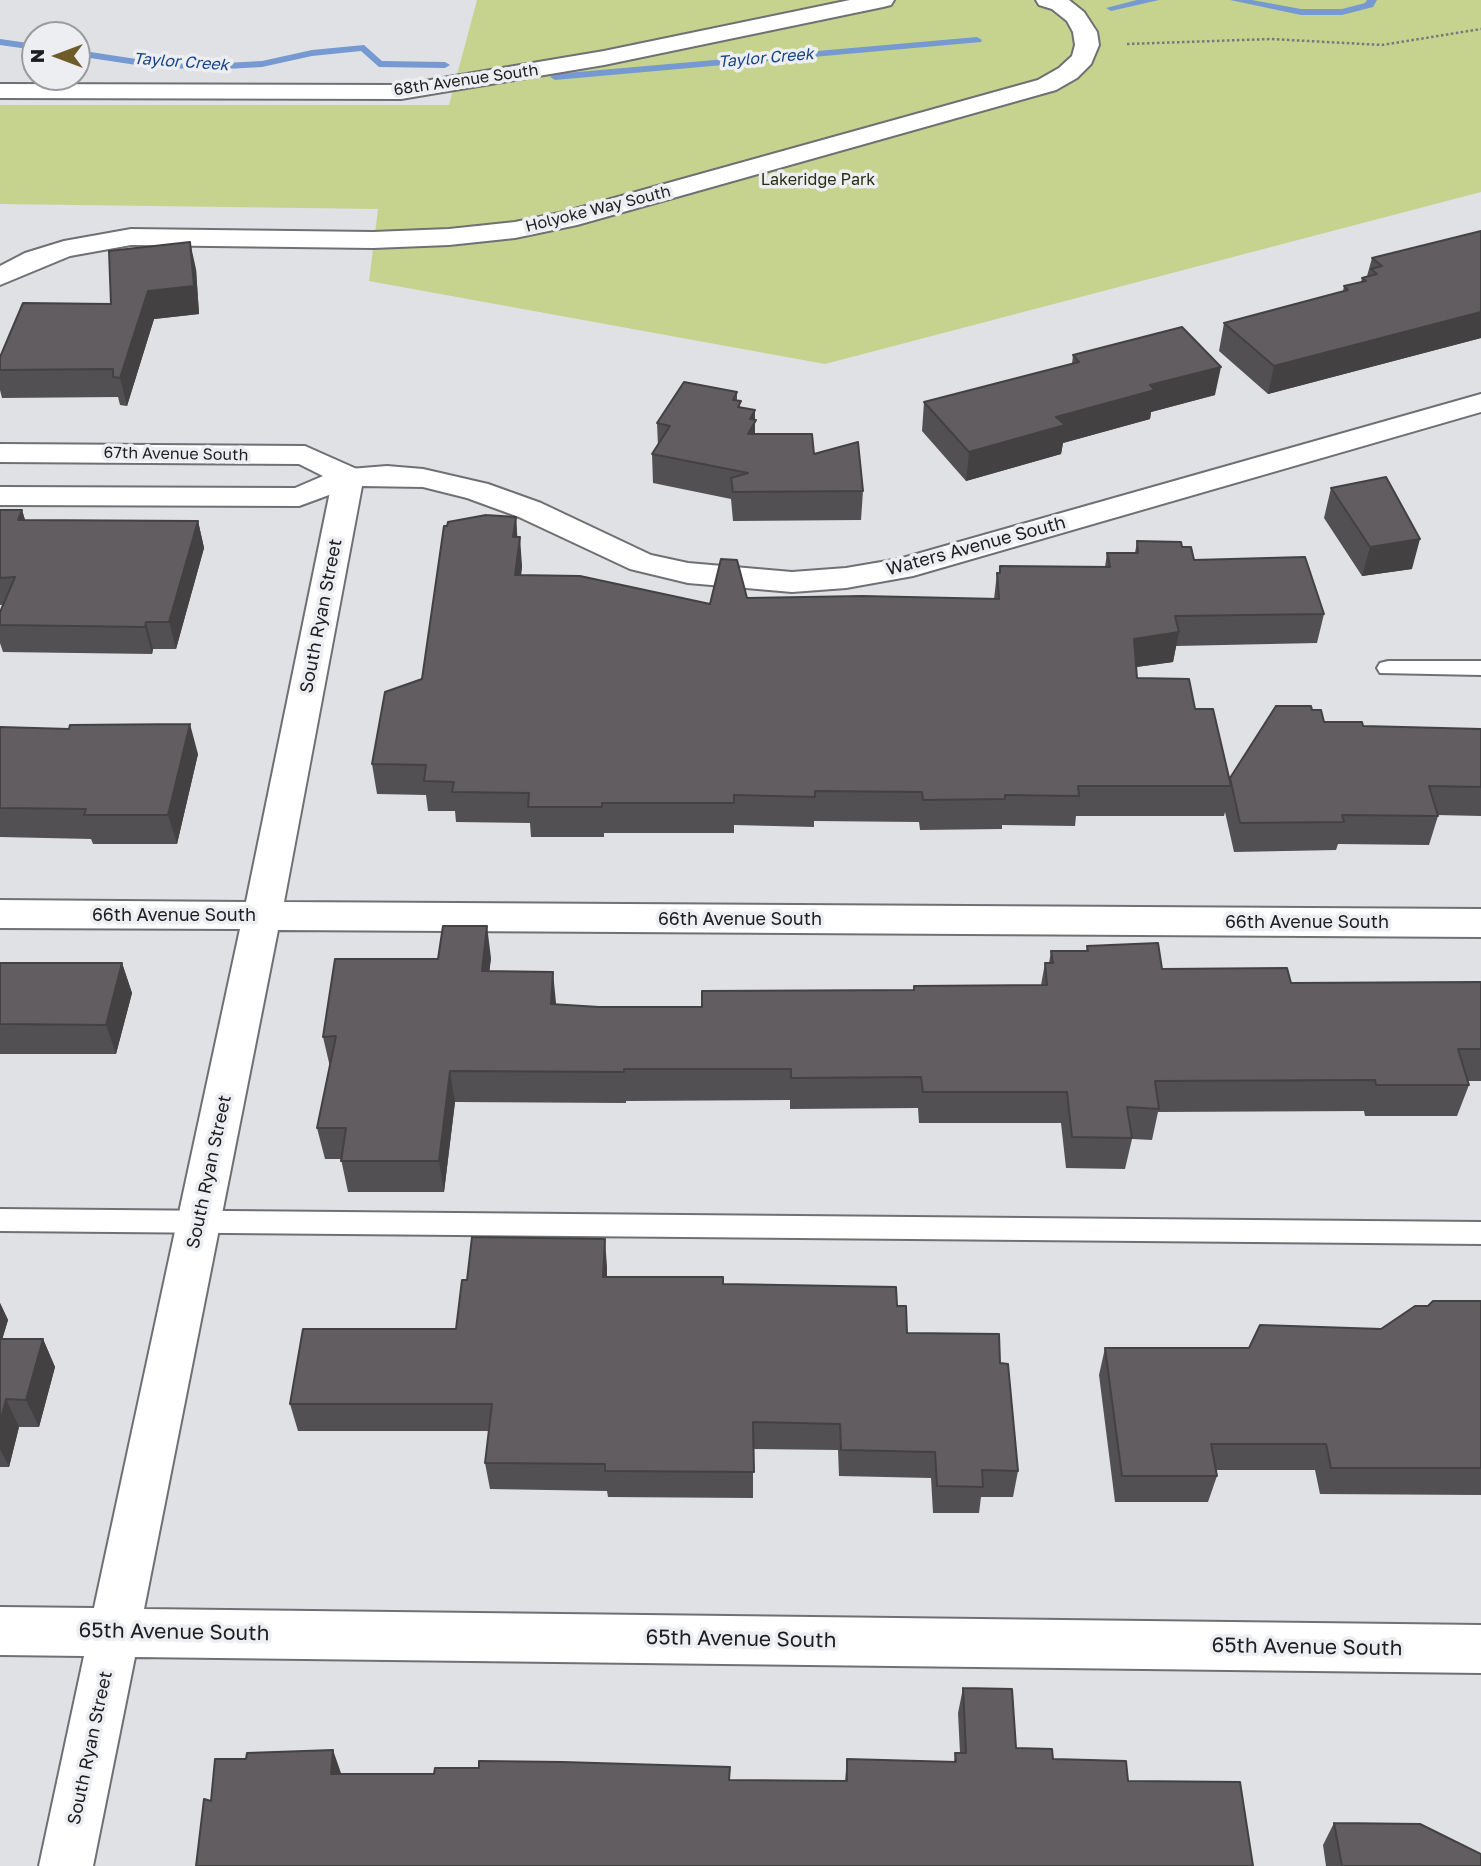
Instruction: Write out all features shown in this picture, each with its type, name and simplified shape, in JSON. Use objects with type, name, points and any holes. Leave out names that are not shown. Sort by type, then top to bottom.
[{"type":"street","name":"68th Avenue South","points":[[0,91],[401,92],[591,60],[883,0]]},
{"type":"street","points":[[1047,0],[1060,4],[1076,17],[1085,32],[1087,45]]},
{"type":"street","name":"Holyoke Way South","points":[[0,277],[35,259],[64,249],[131,237],[386,239],[515,230],[568,219],[1021,94],[1068,73],[1083,59],[1087,45]]},
{"type":"street","name":"Waters Avenue South","points":[[348,477],[387,475],[423,478],[477,491],[530,510],[641,562],[688,573],[792,582],[846,578],[902,569],[1481,402]]},
{"type":"street","name":"67th Avenue South","points":[[0,453],[305,456],[348,477]]},
{"type":"street","points":[[0,496],[299,496],[348,477]]},
{"type":"street","name":"South Ryan Street","points":[[66,1866],[262,916],[348,477]]},
{"type":"street","name":"66th Avenue South","points":[[0,914],[1481,923]]},
{"type":"street","name":"65th Avenue South","points":[[0,1631],[1481,1649]]},
{"type":"lane","points":[[1388,668],[1481,668]]},
{"type":"lane","points":[[0,1220],[1481,1233]]},
{"type":"path","points":[[1087,45],[1271,39],[1382,45],[1481,29]]},
{"type":"green space","name":"Lakeridge Park","points":[[477,0],[1481,0],[1481,192],[825,364],[369,281],[378,209],[0,204],[0,105],[449,105]]},
{"type":"building","points":[[1481,231],[1481,312],[1274,366],[1224,323],[1348,290],[1344,286],[1366,281],[1362,278],[1377,274],[1371,269],[1382,266],[1372,258]]},
{"type":"building","points":[[190,242],[194,286],[148,291],[120,378],[113,377],[113,369],[0,370],[0,357],[23,303],[111,304],[109,251]]},
{"type":"building","points":[[1182,327],[1221,367],[1150,385],[1155,390],[1056,417],[1065,425],[969,452],[924,402],[1079,362],[1073,355]]},
{"type":"building","points":[[684,382],[737,392],[733,400],[741,401],[738,407],[755,410],[750,419],[756,420],[748,434],[812,434],[814,454],[858,442],[863,491],[733,492],[731,478],[748,473],[652,454],[670,426],[657,423]]},
{"type":"building","points":[[1386,477],[1420,539],[1370,547],[1331,488]]},
{"type":"building","points":[[0,510],[22,510],[18,520],[198,521],[169,622],[146,622],[145,627],[0,625],[0,612],[15,577],[0,578]]},
{"type":"building","points":[[486,515],[516,517],[513,537],[520,537],[515,575],[580,576],[710,604],[721,559],[737,560],[747,598],[862,596],[999,599],[997,573],[1000,573],[1000,566],[1110,567],[1107,553],[1138,553],[1137,541],[1181,542],[1182,547],[1191,547],[1194,560],[1305,557],[1324,614],[1175,616],[1179,632],[1134,639],[1137,678],[1189,679],[1195,709],[1213,709],[1231,786],[1078,786],[1079,796],[1005,795],[1005,799],[923,800],[922,792],[815,791],[815,797],[734,795],[734,803],[602,803],[602,807],[528,807],[529,793],[452,792],[454,782],[424,781],[426,765],[372,764],[385,692],[422,679],[444,526],[447,526],[448,522]]},
{"type":"building","points":[[1276,706],[1311,706],[1312,710],[1321,710],[1324,722],[1362,722],[1363,726],[1481,729],[1481,787],[1429,786],[1438,816],[1342,815],[1344,822],[1240,823],[1230,778]]},
{"type":"building","points":[[190,724],[168,815],[84,815],[86,809],[0,808],[0,727],[69,729],[70,725]]},
{"type":"building","points":[[443,926],[487,926],[482,971],[553,972],[551,1004],[599,1007],[702,1007],[702,991],[914,990],[914,986],[1047,985],[1045,963],[1053,963],[1051,951],[1088,951],[1087,946],[1158,943],[1162,969],[1287,968],[1291,983],[1481,982],[1481,1049],[1458,1049],[1469,1085],[1376,1085],[1375,1080],[1155,1081],[1159,1109],[1127,1107],[1132,1138],[1072,1137],[1067,1092],[923,1092],[921,1077],[791,1078],[791,1069],[450,1071],[439,1161],[341,1161],[346,1128],[317,1128],[336,1036],[323,1037],[335,959],[438,959]]},
{"type":"building","points":[[0,963],[122,963],[106,1025],[0,1024]]},
{"type":"building","points":[[472,1237],[605,1239],[603,1277],[723,1277],[723,1284],[896,1287],[897,1306],[906,1306],[907,1333],[999,1334],[1000,1363],[1008,1364],[1018,1471],[982,1470],[983,1487],[937,1486],[935,1452],[841,1450],[840,1424],[753,1422],[754,1472],[605,1471],[605,1464],[485,1463],[492,1404],[290,1404],[303,1329],[456,1329],[462,1280],[467,1280]]},
{"type":"building","points":[[1433,1301],[1481,1301],[1481,1468],[1331,1468],[1326,1444],[1211,1444],[1217,1476],[1122,1476],[1105,1348],[1249,1348],[1260,1325],[1381,1329],[1415,1306],[1428,1306]]},
{"type":"building","points":[[0,1339],[43,1339],[26,1400],[6,1399],[0,1423]]},
{"type":"building","points":[[963,1688],[1012,1689],[1016,1748],[1052,1749],[1053,1759],[1126,1761],[1128,1781],[1240,1782],[1253,1866],[196,1866],[204,1799],[211,1801],[215,1759],[246,1759],[247,1753],[333,1750],[331,1774],[434,1774],[435,1768],[479,1768],[479,1761],[562,1762],[730,1767],[729,1780],[847,1781],[847,1759],[956,1762],[955,1753],[966,1753]]},
{"type":"building","points":[[1334,1823],[1420,1824],[1481,1854],[1481,1866],[1342,1866]]},
{"type":"waterway","name":"Taylor Creek","points":[[1111,8],[1154,0]]},
{"type":"waterway","name":"Taylor Creek","points":[[1235,0],[1301,12],[1342,12],[1369,5],[1372,0]]},
{"type":"waterway","name":"Taylor Creek","points":[[555,77],[977,40]]},
{"type":"waterway","name":"Taylor Creek","points":[[0,42],[21,45]]},
{"type":"waterway","name":"Taylor Creek","points":[[91,55],[143,63],[207,67],[262,64],[312,53],[364,48],[379,64],[445,65]]}]
